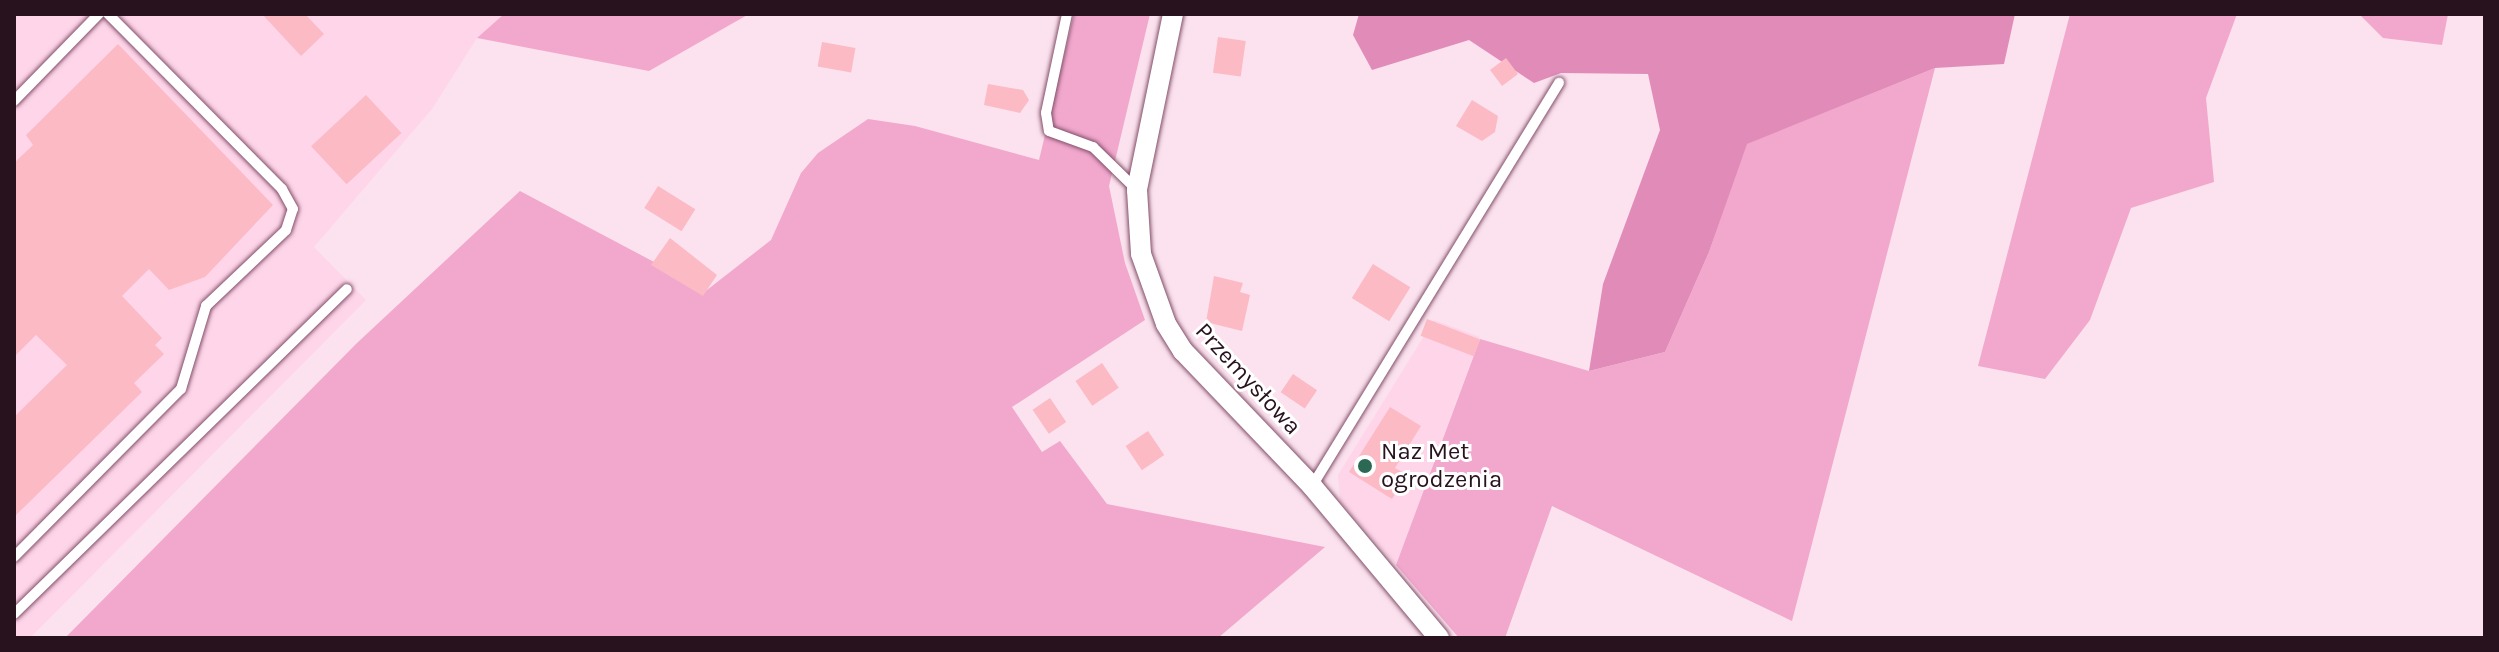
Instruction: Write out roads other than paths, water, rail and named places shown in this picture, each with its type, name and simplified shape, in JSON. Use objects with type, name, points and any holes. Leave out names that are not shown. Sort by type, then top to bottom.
[{"type":"street","name":"Przemysłowa","points":[[1173,14],[1137,190],[1141,254],[1166,324],[1190,360],[1312,486],[1439,638]]},
{"type":"lane","points":[[14,101],[99,14]]},
{"type":"lane","points":[[14,557],[181,389],[206,306],[286,230],[293,209],[282,189],[108,14]]},
{"type":"lane","points":[[1067,14],[1046,113],[1049,131],[1093,147],[1137,190]]},
{"type":"lane","points":[[1312,486],[1559,83]]},
{"type":"lane","points":[[14,614],[347,289]]},
{"type":"place","name":"Naz Met ogrodzenia","points":[[1365,466]]}]
